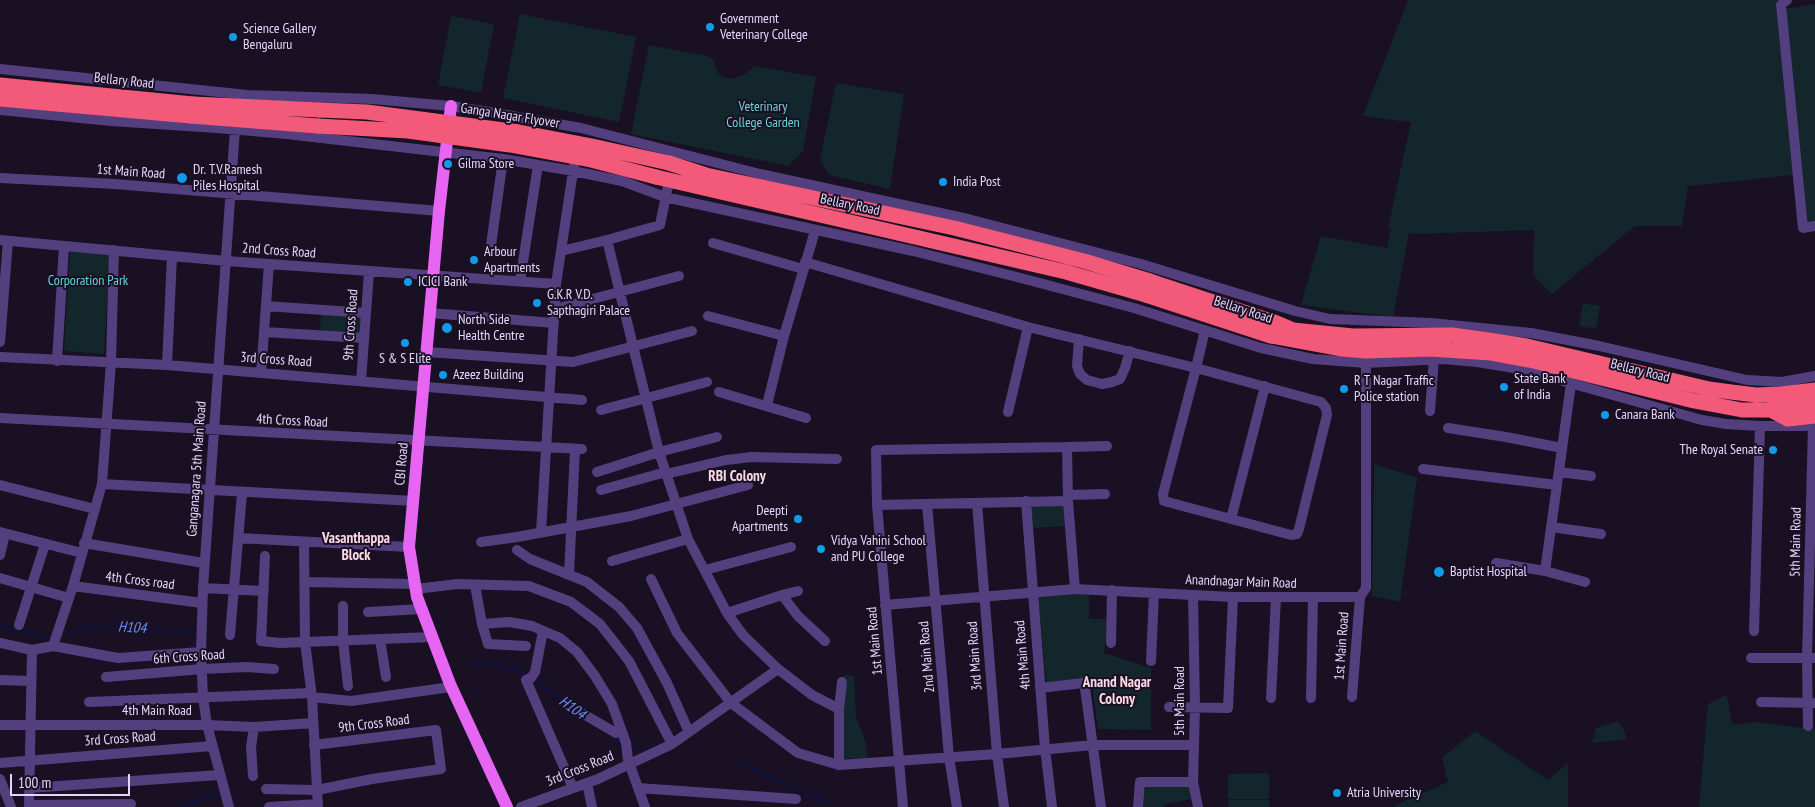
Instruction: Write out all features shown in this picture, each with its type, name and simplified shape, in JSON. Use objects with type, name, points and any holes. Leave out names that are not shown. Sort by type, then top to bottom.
[{"type":"highway","name":"Bellary Road","points":[[0,85],[192,110]]},
{"type":"highway","name":"Bellary Road","points":[[1,107],[192,110],[242,113]]},
{"type":"highway","name":"Ganga Nagar Flyover","points":[[242,113],[320,110],[367,112],[519,132],[592,146],[669,164],[706,175],[766,181]]},
{"type":"highway","name":"Ganga Nagar Flyover","points":[[242,113],[318,126],[408,131],[510,145],[591,160],[663,179]]},
{"type":"highway","name":"Bellary Road","points":[[663,179],[1066,272],[1148,288]]},
{"type":"highway","name":"Bellary Road","points":[[766,181],[1084,261],[1148,288],[1272,329],[1366,357],[1430,349],[1491,354],[1529,360],[1742,410],[1771,410],[1815,404]]},
{"type":"highway","name":"Bellary Road","points":[[1272,329],[1353,336],[1452,335],[1527,346],[1709,389],[1756,395],[1815,390]]},
{"type":"highway","points":[[1771,410],[1788,419],[1814,423]]},
{"type":"main road","name":"CBI Road","points":[[451,106],[439,211],[409,547],[422,609],[445,672],[507,807]]},
{"type":"street","points":[[1787,0],[1781,5],[1804,228],[1815,226]]},
{"type":"street","points":[[1814,423],[1760,426],[1726,424],[1702,420],[1508,367],[1477,362],[1366,357],[1313,359],[1261,348],[1134,308],[913,251],[665,198],[622,181],[503,159],[446,153],[242,113],[4,69],[1,107],[111,122],[242,113],[340,97],[451,106],[581,128],[766,181],[968,219],[1141,264],[1295,311],[1330,319],[1431,323],[1531,333],[1599,346],[1747,380],[1782,382],[1815,376]]},
{"type":"street","name":"Ganganagara 5th Main Road","points":[[229,807],[207,725],[203,697],[202,603],[230,194],[242,113]]},
{"type":"street","points":[[541,532],[556,284],[581,128]]},
{"type":"street","points":[[491,245],[503,159]]},
{"type":"street","points":[[520,281],[538,165]]},
{"type":"street","name":"1st Main Road","points":[[0,178],[114,184],[439,211]]},
{"type":"street","points":[[561,251],[660,225],[665,198],[663,179]]},
{"type":"street","points":[[767,405],[784,336],[814,231]]},
{"type":"street","points":[[0,342],[4,240]]},
{"type":"street","name":"2nd Cross Road","points":[[4,240],[369,272],[556,284]]},
{"type":"street","points":[[607,240],[659,452],[688,538],[727,613],[743,635],[778,668],[812,695],[839,709]]},
{"type":"street","points":[[713,244],[804,265],[1028,326],[1130,351],[1196,368],[1266,386],[1321,402],[1326,408],[1327,415],[1297,534],[1291,535],[1164,501],[1163,494],[1196,368],[1205,330]]},
{"type":"street","points":[[57,361],[64,246]]},
{"type":"street","points":[[53,646],[73,586],[102,484],[111,362],[114,250]]},
{"type":"street","points":[[166,365],[172,256]]},
{"type":"street","points":[[261,373],[269,264]]},
{"type":"street","name":"9th Cross Road","points":[[361,381],[369,272]]},
{"type":"street","points":[[555,309],[679,276]]},
{"type":"street","points":[[266,306],[366,313]]},
{"type":"street","points":[[430,313],[554,323]]},
{"type":"street","points":[[708,316],[784,336]]},
{"type":"street","points":[[1008,412],[1028,326]]},
{"type":"street","points":[[427,352],[573,362],[692,331]]},
{"type":"street","points":[[264,332],[364,338]]},
{"type":"street","points":[[1079,339],[1077,366],[1080,374],[1087,380],[1102,384],[1120,378],[1130,351]]},
{"type":"street","name":"3rd Cross Road","points":[[0,357],[166,365],[582,400]]},
{"type":"street","points":[[1360,597],[1366,588],[1366,357]]},
{"type":"street","points":[[1430,411],[1434,359]]},
{"type":"street","points":[[601,410],[706,382]]},
{"type":"street","points":[[1545,571],[1571,384]]},
{"type":"street","points":[[1231,519],[1266,386]]},
{"type":"street","points":[[719,392],[806,418]]},
{"type":"street","name":"4th Cross Road","points":[[0,418],[579,449],[572,526]]},
{"type":"street","name":"5th Main Road","points":[[1808,726],[1812,703],[1814,423]]},
{"type":"street","points":[[1754,631],[1760,426]]},
{"type":"street","points":[[1448,428],[1562,448]]},
{"type":"street","points":[[597,472],[659,452],[717,437]]},
{"type":"street","points":[[1075,589],[1068,498],[1067,447],[1107,446]]},
{"type":"street","name":"1st Main Road","points":[[903,807],[877,505],[876,450],[1067,447]]},
{"type":"street","points":[[601,490],[726,460],[752,457],[837,459]]},
{"type":"street","points":[[1423,469],[1557,485]]},
{"type":"street","points":[[1559,472],[1591,476]]},
{"type":"street","points":[[102,484],[414,501]]},
{"type":"street","points":[[0,485],[95,509]]},
{"type":"street","points":[[482,542],[631,516],[748,486]]},
{"type":"street","points":[[230,635],[242,493]]},
{"type":"street","points":[[877,505],[1026,501],[1105,494]]},
{"type":"street","name":"4th Main Road","points":[[1026,501],[1045,748],[1052,807]]},
{"type":"street","name":"3rd Main Road","points":[[977,503],[997,754],[1004,807]]},
{"type":"street","name":"2nd Main Road","points":[[927,504],[949,757],[957,807]]},
{"type":"street","points":[[569,574],[572,526]]},
{"type":"street","points":[[1551,527],[1601,534]]},
{"type":"street","points":[[0,556],[3,533],[45,544],[204,563]]},
{"type":"street","points":[[238,538],[409,547]]},
{"type":"street","points":[[612,561],[688,538]]},
{"type":"street","points":[[269,807],[318,805],[312,695],[305,642],[304,542]]},
{"type":"street","points":[[19,625],[45,544]]},
{"type":"street","points":[[704,570],[791,547]]},
{"type":"street","points":[[517,550],[530,558],[587,582],[612,602],[637,628],[667,683],[689,732]]},
{"type":"street","points":[[265,556],[261,640],[280,643],[432,636]]},
{"type":"street","points":[[1496,563],[1545,571],[1585,582]]},
{"type":"street","points":[[0,578],[69,598]]},
{"type":"street","points":[[651,578],[677,633],[731,703],[798,753],[839,765],[997,754],[1093,744],[1194,745]]},
{"type":"street","points":[[305,582],[416,586],[457,584],[529,586],[571,602],[600,624],[629,661],[668,746]]},
{"type":"street","points":[[475,584],[482,624],[488,644],[526,646]]},
{"type":"street","name":"4th Cross road","points":[[73,586],[202,603]]},
{"type":"street","points":[[203,588],[264,592]]},
{"type":"street","name":"Anandnagar Main Road","points":[[885,605],[1075,589],[1233,597],[1360,597]]},
{"type":"street","points":[[1111,643],[1112,590]]},
{"type":"street","points":[[727,613],[798,591]]},
{"type":"street","points":[[1151,661],[1154,593]]},
{"type":"street","points":[[782,595],[798,616],[825,641]]},
{"type":"street","name":"5th Main Road","points":[[1193,595],[1193,782],[1198,807]]},
{"type":"street","points":[[1169,707],[1228,708],[1233,597]]},
{"type":"street","points":[[1271,698],[1276,597]]},
{"type":"street","name":"1st Main Road","points":[[1352,697],[1360,597]]},
{"type":"street","points":[[1311,698],[1314,598]]},
{"type":"street","points":[[343,606],[343,640],[348,686]]},
{"type":"street","points":[[368,612],[422,609]]},
{"type":"street","points":[[482,624],[509,622],[532,626],[560,638],[577,652],[600,683],[612,704],[644,807]]},
{"type":"street","points":[[543,631],[535,672],[529,679],[573,788]]},
{"type":"street","points":[[380,639],[386,677]]},
{"type":"street","points":[[0,643],[32,650],[53,646],[118,658],[202,652]]},
{"type":"street","points":[[29,805],[32,650]]},
{"type":"street","points":[[1751,658],[1811,658]]},
{"type":"street","name":"6th Cross Road","points":[[106,677],[202,669],[247,667],[274,669]]},
{"type":"street","name":"3rd Cross Road","points":[[521,807],[587,783],[629,762],[668,746],[778,668]]},
{"type":"street","points":[[0,680],[31,681]]},
{"type":"street","points":[[839,765],[839,709],[842,682]]},
{"type":"street","points":[[1040,688],[1083,683],[1101,807]]},
{"type":"street","points":[[89,702],[312,695],[351,701],[452,687]]},
{"type":"street","points":[[1761,702],[1812,703]]},
{"type":"street","points":[[580,712],[616,733],[622,732]]},
{"type":"street","name":"4th Main Road","points":[[0,725],[207,725],[254,727],[313,723]]},
{"type":"street","points":[[253,776],[251,747],[254,727]]},
{"type":"street","name":"9th Cross Road","points":[[314,745],[436,730],[441,768],[317,790]]},
{"type":"street","name":"3rd Cross Road","points":[[0,763],[212,746]]},
{"type":"street","points":[[29,788],[219,775]]},
{"type":"street","points":[[0,779],[12,807],[29,805],[132,804]]},
{"type":"street","points":[[1138,807],[1140,782],[1193,782]]},
{"type":"street","points":[[587,783],[592,807]]},
{"type":"street","points":[[638,788],[796,799]]},
{"type":"street","points":[[266,789],[317,790]]},
{"type":"green space","points":[[1408,0],[1780,0],[1776,6],[1793,175],[1688,186],[1682,226],[1635,226],[1552,294],[1533,275],[1534,230],[1409,233],[1393,317],[1301,305],[1321,236],[1387,248],[1391,229],[1388,228],[1411,122],[1363,116]]},
{"type":"green space","points":[[1815,4],[1815,224],[1808,225],[1784,9]]},
{"type":"green space","points":[[520,14],[636,37],[619,122],[503,98]]},
{"type":"green space","points":[[451,16],[494,24],[481,93],[438,85]]},
{"type":"green space","name":"Veterinary College Garden","points":[[649,45],[707,56],[714,60],[718,73],[723,77],[732,79],[744,75],[755,66],[816,77],[803,151],[788,166],[631,134]]},
{"type":"green space","points":[[836,83],[904,94],[890,189],[829,175],[820,160]]},
{"type":"green space","name":"Corporation Park","points":[[70,249],[110,252],[104,354],[64,351]]},
{"type":"green space","points":[[1583,303],[1600,306],[1596,329],[1579,326]]},
{"type":"green space","points":[[321,312],[362,315],[361,336],[320,333]]},
{"type":"green space","points":[[1374,464],[1417,478],[1400,602],[1372,596]]},
{"type":"green space","points":[[1031,503],[1066,504],[1068,526],[1033,528]]},
{"type":"green space","points":[[1089,594],[1089,619],[1108,619],[1104,653],[1151,668],[1151,730],[1098,729],[1091,677],[1046,683],[1038,595]]},
{"type":"green space","points":[[844,675],[854,676],[856,717],[866,743],[867,758],[843,759]]},
{"type":"green space","points":[[1727,695],[1732,725],[1754,722],[1815,729],[1815,807],[1699,807],[1708,704]]},
{"type":"green space","points":[[1618,721],[1625,732],[1626,739],[1592,743],[1596,728]]},
{"type":"green space","points":[[1475,731],[1548,780],[1568,763],[1568,807],[1395,807],[1448,782],[1442,758]]},
{"type":"green space","points":[[1269,773],[1269,799],[1228,799],[1228,774]]},
{"type":"green space","points":[[1189,786],[1191,799],[1163,805],[1163,807],[1142,807],[1145,787]]},
{"type":"green space","points":[[1228,800],[1269,800],[1269,807],[1229,807]]},
{"type":"waterway","name":"H104","points":[[0,626],[50,638]]},
{"type":"waterway","name":"H104","points":[[69,634],[90,626],[195,632]]},
{"type":"waterway","name":"H104","points":[[473,662],[497,664],[527,675]]},
{"type":"waterway","name":"H104","points":[[534,680],[578,711]]},
{"type":"waterway","name":"H104","points":[[611,735],[622,744]]},
{"type":"waterway","name":"H104","points":[[630,746],[651,750]]},
{"type":"waterway","name":"H104","points":[[664,752],[671,753]]},
{"type":"waterway","name":"H104","points":[[739,763],[828,803]]},
{"type":"waterway","points":[[181,807],[221,792]]},
{"type":"place","name":"Government Veterinary College","points":[[710,27]]},
{"type":"place","name":"Science Gallery Bengaluru","points":[[233,37]]},
{"type":"place","name":"Gilma Store","points":[[448,164]]},
{"type":"place","name":"Dr. T.V.Ramesh Piles Hospital","points":[[182,178]]},
{"type":"place","name":"India Post","points":[[943,182]]},
{"type":"place","name":"Arbour Apartments","points":[[474,260]]},
{"type":"place","name":"ICICI Bank","points":[[408,282]]},
{"type":"place","name":"G.K.R V.D. Sapthagiri Palace","points":[[537,303]]},
{"type":"place","name":"North Side Health Centre","points":[[447,328]]},
{"type":"place","name":"S & S Elite","points":[[405,343]]},
{"type":"place","name":"Azeez Building","points":[[443,375]]},
{"type":"place","name":"State Bank of India","points":[[1504,387]]},
{"type":"place","name":"R T Nagar Traffic Police station","points":[[1344,389]]},
{"type":"place","name":"Canara Bank","points":[[1605,415]]},
{"type":"place","name":"The Royal Senate","points":[[1773,450]]},
{"type":"place","name":"Deepti Apartments","points":[[798,519]]},
{"type":"place","name":"Vidya Vahini School and PU College","points":[[821,549]]},
{"type":"place","name":"Baptist Hospital","points":[[1439,572]]},
{"type":"place","name":"Atria University","points":[[1337,793]]},
{"type":"district","name":"RBI Colony","points":[[737,477]]},
{"type":"district","name":"Vasanthappa Block","points":[[356,548]]},
{"type":"district","name":"Anand Nagar Colony","points":[[1117,692]]}]
